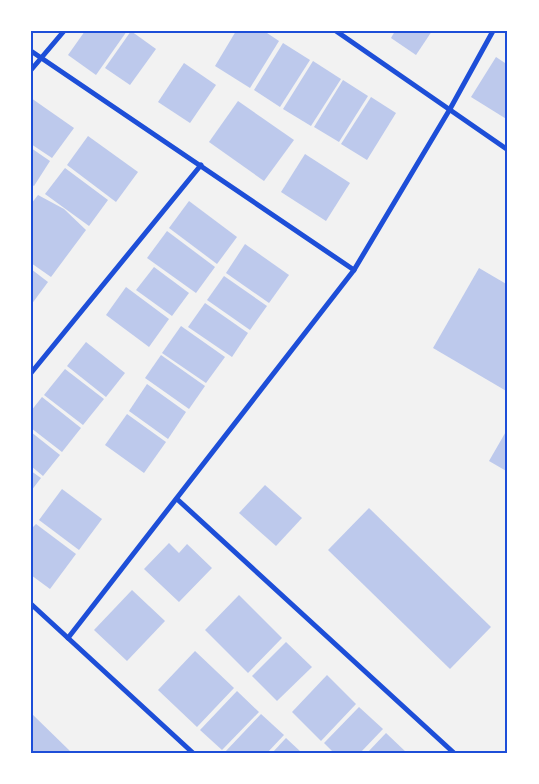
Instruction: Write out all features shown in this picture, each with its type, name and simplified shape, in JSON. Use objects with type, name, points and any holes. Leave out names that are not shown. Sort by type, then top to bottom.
[{"type":"street","points":[[31,70],[64,31]]},
{"type":"street","points":[[336,31],[508,150]]},
{"type":"street","points":[[68,638],[354,270],[450,109],[493,31]]},
{"type":"street","points":[[31,51],[354,270]]},
{"type":"street","points":[[31,372],[201,165]]},
{"type":"street","points":[[177,499],[454,753]]},
{"type":"street","points":[[31,604],[193,753]]},
{"type":"building","points":[[85,31],[127,31],[96,75],[68,55]]},
{"type":"building","points":[[131,31],[156,49],[130,85],[105,68]]},
{"type":"building","points":[[236,31],[264,31],[279,41],[250,88],[215,66]]},
{"type":"building","points":[[395,31],[432,31],[416,55],[391,38]]},
{"type":"building","points":[[283,43],[310,60],[280,107],[254,90]]},
{"type":"building","points":[[496,57],[508,65],[508,120],[471,97]]},
{"type":"building","points":[[313,61],[341,79],[311,126],[283,109]]},
{"type":"building","points":[[184,63],[216,85],[190,123],[158,102]]},
{"type":"building","points":[[343,80],[368,96],[339,142],[314,127]]},
{"type":"building","points":[[371,97],[396,113],[367,160],[341,144]]},
{"type":"building","points":[[31,98],[74,128],[52,158],[31,144]]},
{"type":"building","points":[[238,101],[294,140],[264,181],[209,142]]},
{"type":"building","points":[[88,136],[138,172],[116,202],[67,165]]},
{"type":"building","points":[[31,148],[50,161],[34,186],[31,184]]},
{"type":"building","points":[[305,154],[350,183],[326,221],[281,192]]},
{"type":"building","points":[[65,168],[108,200],[89,226],[45,194]]},
{"type":"building","points":[[38,195],[64,209],[86,230],[51,277],[31,263],[31,204]]},
{"type":"building","points":[[189,201],[237,237],[217,264],[169,228]]},
{"type":"building","points":[[167,231],[215,267],[196,293],[147,258]]},
{"type":"building","points":[[245,244],[289,275],[269,303],[226,273]]},
{"type":"building","points":[[154,267],[189,293],[172,316],[136,290]]},
{"type":"building","points":[[479,268],[508,285],[508,392],[433,348]]},
{"type":"building","points":[[31,269],[48,282],[31,305]]},
{"type":"building","points":[[224,276],[267,306],[250,330],[207,300]]},
{"type":"building","points":[[126,287],[169,319],[149,347],[106,315]]},
{"type":"building","points":[[205,303],[248,333],[232,357],[188,327]]},
{"type":"building","points":[[181,326],[225,357],[206,383],[162,353]]},
{"type":"building","points":[[86,342],[125,373],[106,397],[67,366]]},
{"type":"building","points":[[161,355],[205,386],[189,409],[145,378]]},
{"type":"building","points":[[65,369],[104,399],[83,425],[44,395]]},
{"type":"building","points":[[147,384],[186,412],[168,439],[129,411]]},
{"type":"building","points":[[42,397],[81,428],[62,452],[31,428],[31,411]]},
{"type":"building","points":[[127,414],[166,442],[144,473],[105,445]]},
{"type":"building","points":[[508,428],[508,472],[489,461]]},
{"type":"building","points":[[31,432],[60,455],[43,476],[31,466]]},
{"type":"building","points":[[31,471],[41,478],[31,491]]},
{"type":"building","points":[[265,485],[302,518],[276,546],[239,513]]},
{"type":"building","points":[[62,489],[102,519],[79,550],[39,520]]},
{"type":"building","points":[[369,508],[491,627],[450,669],[328,550]]},
{"type":"building","points":[[36,524],[76,554],[50,589],[31,575],[31,529]]},
{"type":"building","points":[[169,543],[179,553],[187,544],[212,568],[179,602],[144,569]]},
{"type":"building","points":[[132,590],[165,621],[127,661],[94,630]]},
{"type":"building","points":[[239,595],[282,638],[248,673],[205,630]]},
{"type":"building","points":[[286,642],[312,667],[277,701],[252,676]]},
{"type":"building","points":[[195,651],[234,688],[197,727],[158,690]]},
{"type":"building","points":[[327,675],[356,704],[321,741],[292,712]]},
{"type":"building","points":[[237,691],[259,712],[222,750],[200,730]]},
{"type":"building","points":[[359,707],[383,729],[360,753],[334,753],[324,743]]},
{"type":"building","points":[[31,713],[72,753],[31,753]]},
{"type":"building","points":[[261,714],[284,735],[267,753],[224,753]]},
{"type":"building","points":[[386,733],[407,753],[367,753]]},
{"type":"building","points":[[286,738],[302,753],[272,753]]}]
